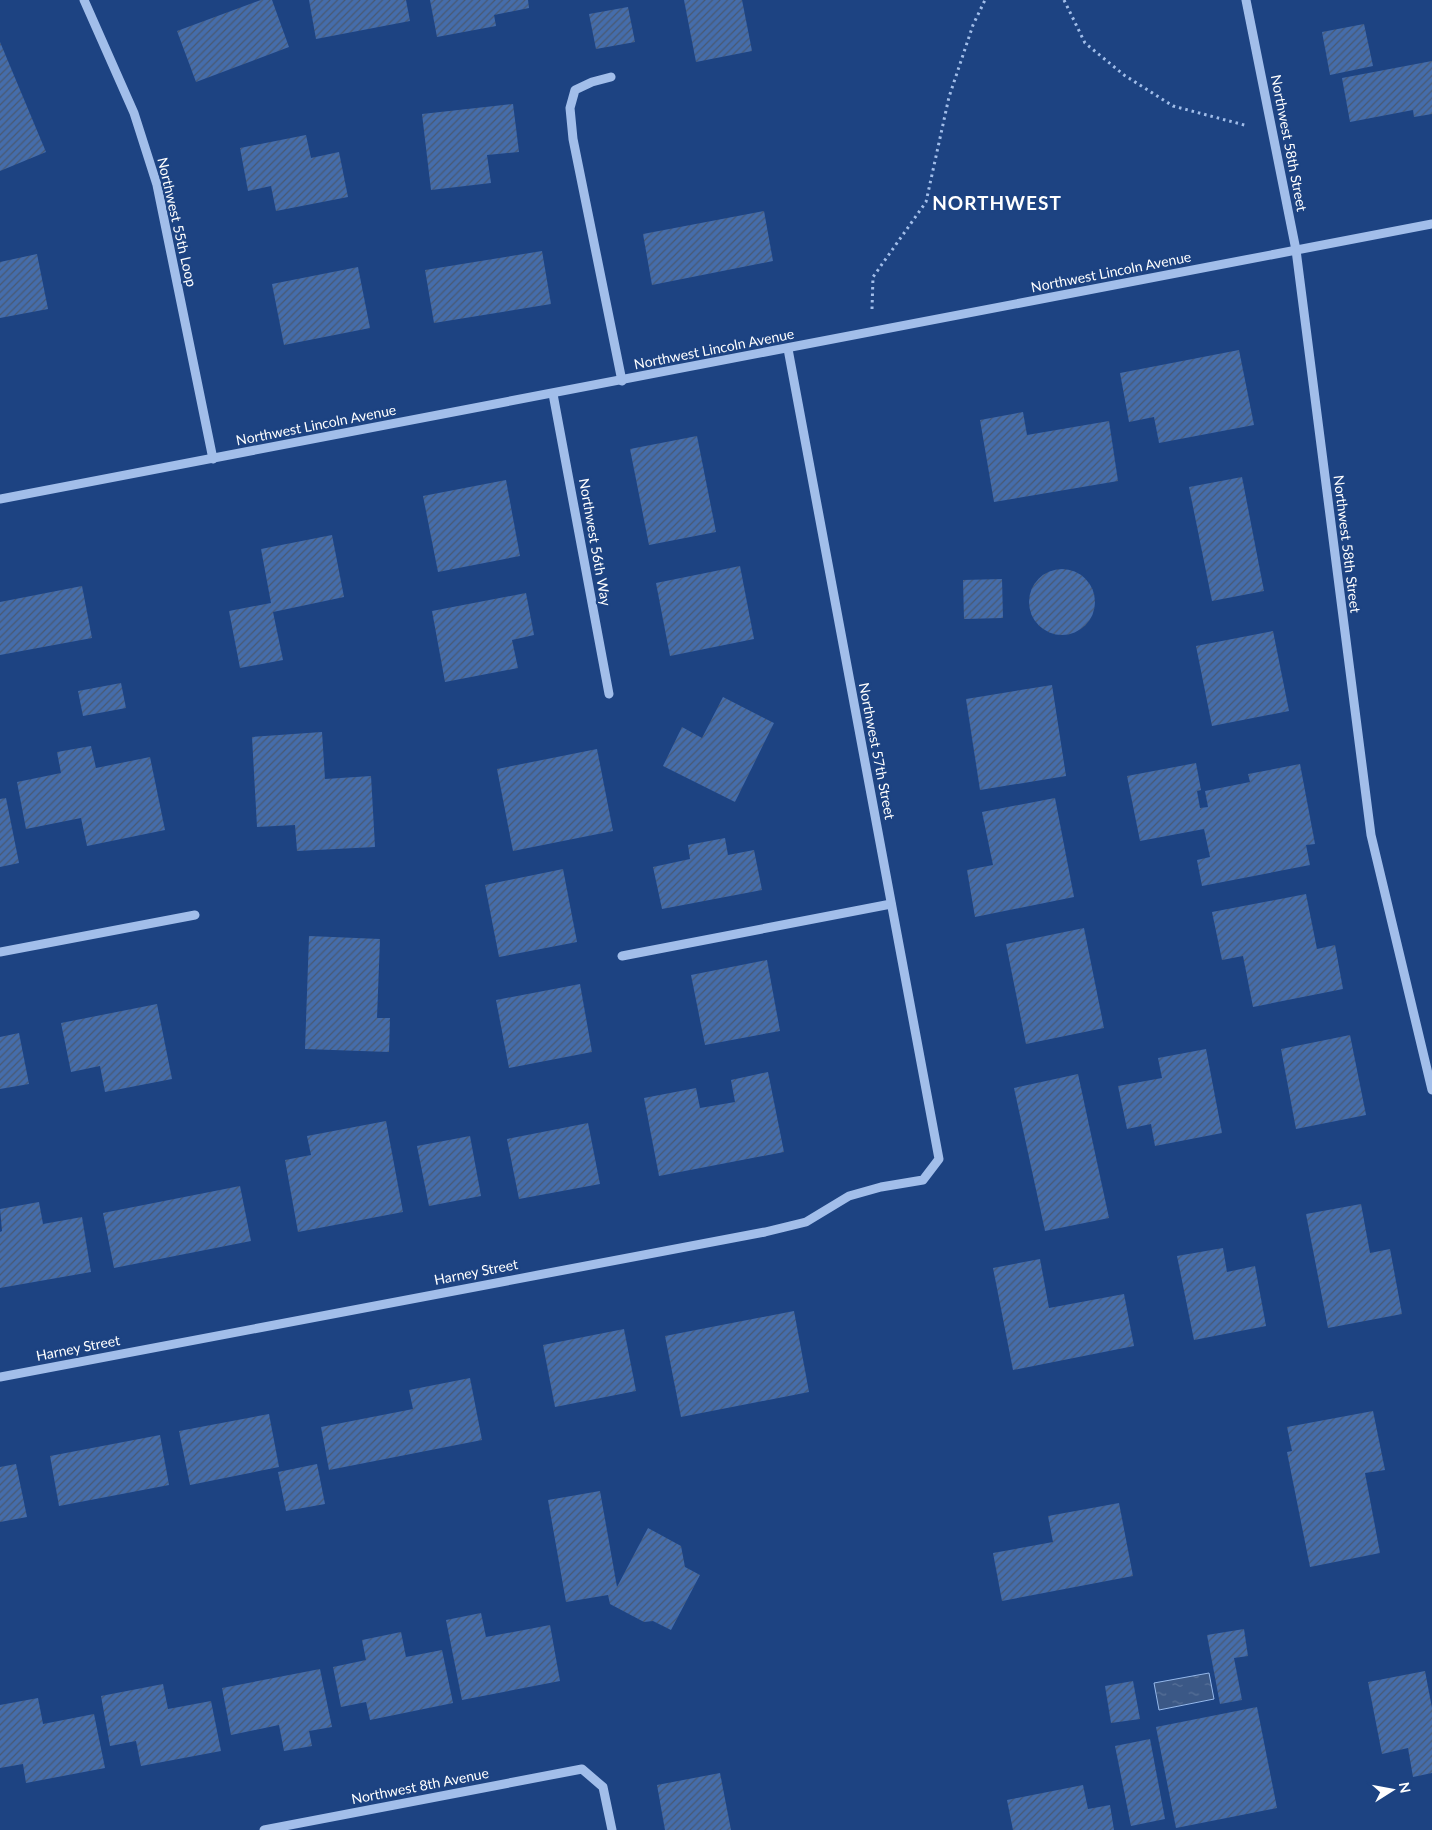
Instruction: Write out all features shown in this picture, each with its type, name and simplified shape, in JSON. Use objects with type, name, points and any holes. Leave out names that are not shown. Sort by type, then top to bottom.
[{"type":"street","name":"Northwest 55th Loop","points":[[84,0],[134,113],[157,185],[213,459]]},
{"type":"street","name":"Northwest 58th Street","points":[[1246,0],[1296,250],[1371,835],[1432,1090]]},
{"type":"street","points":[[611,77],[592,82],[575,90],[570,108],[573,139],[622,381]]},
{"type":"street","name":"Northwest Lincoln Avenue","points":[[0,499],[1432,224]]},
{"type":"street","name":"Northwest 57th Street","points":[[788,349],[939,1158]]},
{"type":"street","name":"Northwest 56th Way","points":[[554,394],[609,694]]},
{"type":"street","points":[[622,956],[891,904]]},
{"type":"street","points":[[0,952],[195,915]]},
{"type":"street","name":"Harney Street","points":[[0,1377],[806,1222],[849,1196],[881,1187],[924,1180],[939,1158]]},
{"type":"street","name":"Northwest 8th Avenue","points":[[264,1830],[582,1769],[603,1787],[612,1830]]},
{"type":"path","points":[[872,332],[873,277],[926,202],[949,97],[973,25],[984,0]]},
{"type":"path","points":[[1064,0],[1085,43],[1124,75],[1173,106],[1273,133]]},
{"type":"water","points":[[1209,1673],[1214,1699],[1159,1710],[1154,1683]]},
{"type":"building","points":[[261,0],[272,0],[289,47],[196,82],[177,31]]},
{"type":"building","points":[[309,0],[406,0],[410,21],[316,39]]},
{"type":"building","points":[[430,0],[528,0],[529,8],[494,15],[496,26],[437,37]]},
{"type":"building","points":[[684,0],[742,0],[752,51],[696,62]]},
{"type":"building","points":[[628,7],[635,42],[596,49],[589,14]]},
{"type":"building","points":[[1364,24],[1373,66],[1330,75],[1322,32]]},
{"type":"building","points":[[0,42],[46,152],[0,171]]},
{"type":"building","points":[[1432,61],[1432,114],[1414,117],[1413,110],[1350,122],[1342,78]]},
{"type":"building","points":[[513,104],[519,152],[487,155],[491,183],[431,190],[422,114]]},
{"type":"building","points":[[306,135],[311,158],[339,152],[348,197],[276,211],[271,186],[248,191],[240,148]]},
{"type":"building","points":[[764,211],[773,261],[652,285],[643,234]]},
{"type":"building","points":[[542,251],[551,304],[434,323],[425,270]]},
{"type":"building","points":[[37,254],[48,309],[0,318],[0,262]]},
{"type":"building","points":[[358,267],[370,328],[284,345],[272,284]]},
{"type":"building","points":[[1239,350],[1254,425],[1159,443],[1154,417],[1129,422],[1120,373]]},
{"type":"building","points":[[1023,412],[1027,435],[1109,421],[1118,481],[994,502],[980,420]]},
{"type":"building","points":[[697,436],[716,532],[649,545],[630,449]]},
{"type":"building","points":[[1242,477],[1264,591],[1212,601],[1189,487]]},
{"type":"building","points":[[506,480],[520,556],[438,572],[423,496]]},
{"type":"building","points":[[332,535],[344,597],[273,612],[283,660],[240,668],[229,611],[271,603],[261,549]]},
{"type":"building","points":[[740,566],[754,639],[670,656],[656,583]]},
{"type":"building","points":[[1062,569],[1075,572],[1085,579],[1092,589],[1095,602],[1092,615],[1085,625],[1075,632],[1062,635],[1049,632],[1039,625],[1032,615],[1029,602],[1032,589],[1039,579],[1049,572]]},
{"type":"building","points":[[1002,579],[1003,618],[964,619],[963,580]]},
{"type":"building","points":[[82,586],[92,638],[0,655],[0,602]]},
{"type":"building","points":[[526,593],[534,635],[512,640],[518,668],[445,682],[432,611]]},
{"type":"building","points":[[1273,631],[1289,711],[1212,726],[1196,646]]},
{"type":"building","points":[[121,683],[126,708],[83,716],[78,691]]},
{"type":"building","points":[[1052,685],[1066,776],[980,790],[966,699]]},
{"type":"building","points":[[723,697],[774,723],[735,802],[663,766],[682,727],[702,738]]},
{"type":"building","points":[[322,732],[325,779],[371,776],[375,847],[297,851],[295,825],[257,827],[252,737]]},
{"type":"building","points":[[91,746],[96,768],[150,757],[165,830],[87,846],[81,818],[26,829],[17,782],[61,773],[57,752]]},
{"type":"building","points":[[597,749],[613,831],[513,851],[497,769]]},
{"type":"building","points":[[1196,763],[1201,790],[1197,791],[1200,808],[1208,807],[1205,791],[1250,782],[1248,774],[1300,764],[1315,844],[1306,845],[1310,865],[1202,886],[1197,860],[1210,857],[1204,829],[1140,841],[1127,776]]},
{"type":"building","points":[[6,798],[19,863],[0,867],[0,799]]},
{"type":"building","points":[[1055,798],[1074,897],[975,917],[967,870],[993,865],[982,812]]},
{"type":"building","points":[[725,838],[728,855],[754,850],[762,890],[662,909],[653,867],[690,859],[688,845]]},
{"type":"building","points":[[563,869],[577,942],[499,957],[485,885]]},
{"type":"building","points":[[1306,894],[1317,949],[1335,945],[1343,989],[1253,1007],[1243,956],[1222,960],[1212,912]]},
{"type":"building","points":[[1084,928],[1104,1028],[1026,1044],[1006,944]]},
{"type":"building","points":[[309,936],[380,939],[377,1018],[390,1018],[389,1052],[305,1049]]},
{"type":"building","points":[[767,960],[780,1031],[705,1045],[691,975]]},
{"type":"building","points":[[580,984],[592,1052],[509,1068],[496,1000]]},
{"type":"building","points":[[157,1004],[172,1079],[105,1092],[100,1066],[71,1072],[61,1023]]},
{"type":"building","points":[[19,1033],[29,1084],[0,1089],[0,1037]]},
{"type":"building","points":[[1350,1035],[1366,1115],[1296,1129],[1281,1049]]},
{"type":"building","points":[[1206,1049],[1222,1133],[1155,1146],[1151,1124],[1127,1129],[1118,1086],[1162,1078],[1158,1058]]},
{"type":"building","points":[[768,1072],[784,1152],[659,1176],[644,1098],[696,1088],[700,1108],[735,1102],[731,1080]]},
{"type":"building","points":[[1078,1074],[1109,1218],[1045,1231],[1014,1088]]},
{"type":"building","points":[[386,1121],[403,1212],[298,1232],[285,1160],[311,1155],[307,1136]]},
{"type":"building","points":[[588,1123],[600,1184],[519,1199],[507,1139]]},
{"type":"building","points":[[470,1136],[481,1196],[429,1206],[417,1146]]},
{"type":"building","points":[[240,1186],[251,1241],[114,1268],[103,1213]]},
{"type":"building","points":[[39,1202],[43,1224],[82,1217],[91,1272],[0,1288],[0,1232],[2,1231],[0,1209]]},
{"type":"building","points":[[1361,1204],[1370,1253],[1390,1249],[1402,1314],[1328,1328],[1306,1214]]},
{"type":"building","points":[[1223,1248],[1227,1272],[1255,1266],[1266,1326],[1194,1340],[1177,1256]]},
{"type":"building","points":[[1040,1259],[1049,1308],[1124,1294],[1134,1346],[1013,1370],[993,1268]]},
{"type":"building","points":[[794,1311],[809,1392],[681,1417],[665,1336]]},
{"type":"building","points":[[624,1329],[636,1391],[555,1407],[543,1345]]},
{"type":"building","points":[[470,1378],[482,1440],[329,1470],[321,1427],[413,1409],[409,1390]]},
{"type":"building","points":[[1373,1411],[1385,1470],[1365,1473],[1380,1553],[1310,1567],[1287,1452],[1292,1451],[1287,1427]]},
{"type":"building","points":[[269,1414],[279,1467],[190,1485],[179,1431]]},
{"type":"building","points":[[160,1435],[169,1485],[59,1506],[50,1456]]},
{"type":"building","points":[[16,1464],[27,1517],[0,1522],[0,1467]]},
{"type":"building","points":[[317,1464],[325,1504],[286,1511],[278,1472]]},
{"type":"building","points":[[600,1491],[617,1587],[648,1528],[681,1546],[685,1567],[700,1575],[671,1630],[653,1621],[644,1622],[610,1604],[608,1595],[566,1602],[548,1500]]},
{"type":"building","points":[[1119,1503],[1133,1576],[1002,1601],[993,1553],[1053,1542],[1048,1516]]},
{"type":"building","points":[[481,1613],[486,1637],[550,1625],[560,1681],[462,1700],[446,1620]]},
{"type":"building","points":[[1244,1629],[1248,1656],[1234,1658],[1242,1700],[1220,1704],[1207,1635]]},
{"type":"building","points":[[401,1632],[406,1657],[442,1650],[453,1703],[370,1720],[366,1702],[341,1707],[333,1667],[366,1660],[362,1640]]},
{"type":"building","points":[[320,1669],[332,1727],[309,1731],[312,1746],[284,1751],[279,1725],[231,1735],[222,1688]]},
{"type":"building","points":[[1425,1671],[1432,1708],[1432,1773],[1413,1777],[1408,1748],[1382,1754],[1368,1682]]},
{"type":"building","points":[[1133,1681],[1140,1719],[1111,1723],[1105,1686]]},
{"type":"building","points":[[163,1684],[168,1709],[211,1701],[221,1751],[141,1766],[136,1741],[110,1746],[101,1696]]},
{"type":"building","points":[[38,1698],[43,1724],[94,1714],[105,1768],[26,1783],[23,1764],[0,1768],[0,1705]]},
{"type":"building","points":[[1257,1707],[1277,1808],[1176,1828],[1156,1727]]},
{"type":"building","points":[[1150,1739],[1165,1819],[1131,1826],[1115,1746]]},
{"type":"building","points":[[720,1773],[731,1830],[665,1830],[657,1785]]},
{"type":"building","points":[[1083,1785],[1088,1809],[1110,1805],[1114,1830],[1013,1830],[1007,1800]]},
{"type":"district","name":"NORTHWEST","points":[[997,203]]}]
